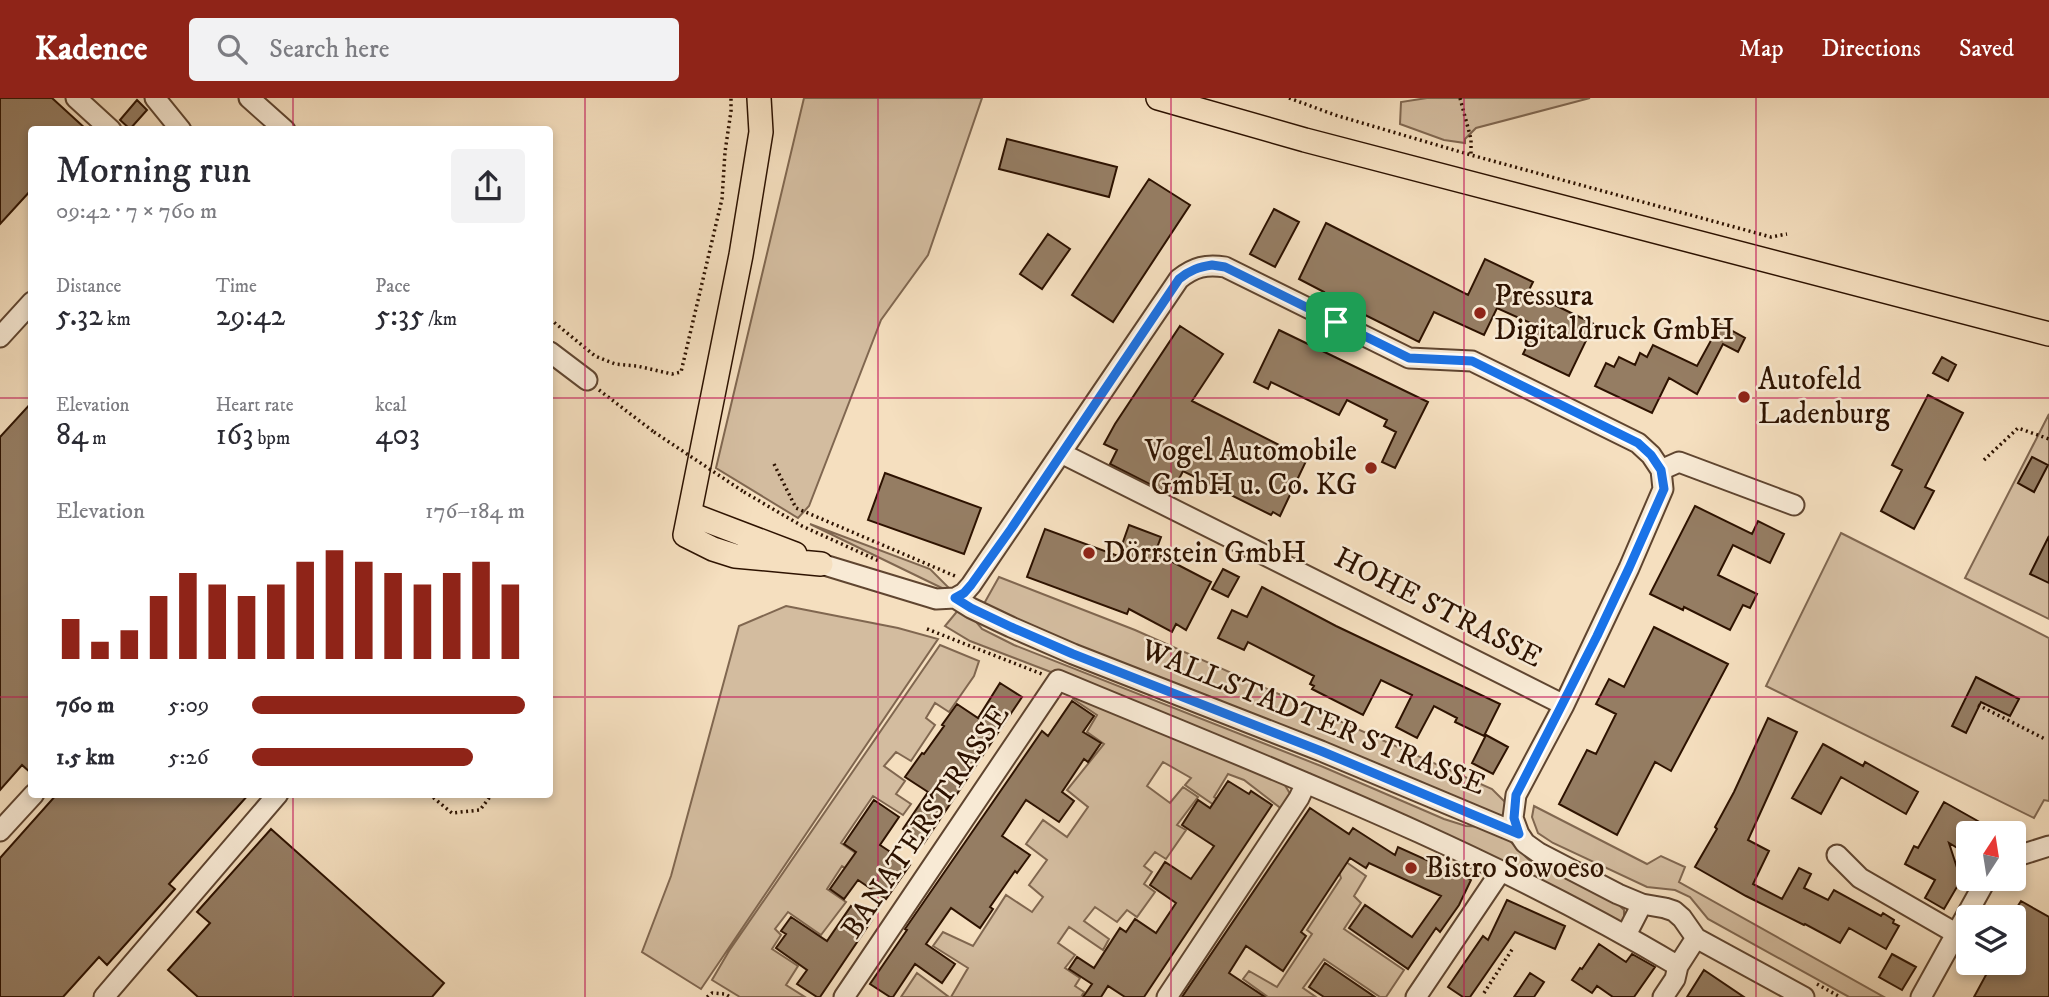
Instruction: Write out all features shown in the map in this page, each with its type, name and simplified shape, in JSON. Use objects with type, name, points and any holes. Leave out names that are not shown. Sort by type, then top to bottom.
[{"type":"main road","points":[[759,98],[761,132],[741,255],[688,524],[713,550],[735,555],[821,564]]},
{"type":"main road","points":[[761,132],[776,98]]},
{"type":"main road","points":[[1158,98],[1305,140],[2049,334]]},
{"type":"street","points":[[76,98],[107,126]]},
{"type":"street","points":[[155,98],[178,126]]},
{"type":"street","points":[[249,98],[280,126]]},
{"type":"street","points":[[821,564],[936,600],[961,594],[1011,529],[1179,279],[1189,271],[1212,265],[1225,267],[1409,358],[1472,361],[1638,443],[1651,455],[1661,470],[1679,461],[1794,505]]},
{"type":"street","points":[[0,337],[28,306]]},
{"type":"street","points":[[553,354],[587,380]]},
{"type":"street","name":"HOHE STRASSE","points":[[1061,453],[1564,705]]},
{"type":"street","name":"HOHE STRASSE","points":[[1519,834],[1514,818],[1516,795],[1564,705],[1629,568],[1664,489],[1661,470]]},
{"type":"street","name":"WALLSTADTER STRASSE","points":[[961,594],[971,608],[1073,654],[1321,751],[1519,834],[1525,843],[1539,853],[1618,894],[1642,904],[1674,911],[1696,937]]},
{"type":"street","points":[[1058,680],[1306,783],[1501,871],[1626,935],[1678,966]]},
{"type":"street","name":"BANATERSTRASSE","points":[[844,997],[1058,680]]},
{"type":"street","points":[[1167,997],[1306,783]]},
{"type":"street","points":[[0,831],[30,798]]},
{"type":"street","points":[[104,997],[275,798]]},
{"type":"street","points":[[2026,853],[2049,846]]},
{"type":"street","points":[[1837,855],[1860,878],[1956,932]]},
{"type":"street","points":[[1416,997],[1501,871]]},
{"type":"street","points":[[1626,935],[1642,904]]},
{"type":"street","points":[[1921,997],[1956,935]]},
{"type":"street","points":[[1663,997],[1696,937],[1804,997]]},
{"type":"path","points":[[553,321],[595,356],[615,364],[671,374],[681,372],[722,199],[724,152],[731,98]]},
{"type":"path","points":[[1289,98],[1335,115],[1471,155],[1771,237],[1787,234]]},
{"type":"path","points":[[1460,98],[1471,138],[1471,155]]},
{"type":"path","points":[[587,380],[654,432],[744,492],[802,526],[856,551]]},
{"type":"path","points":[[1984,460],[2018,428],[2049,439]]},
{"type":"path","points":[[775,464],[796,508],[953,573],[961,594]]},
{"type":"path","points":[[927,629],[1058,680]]},
{"type":"path","points":[[1978,705],[2045,739]]},
{"type":"path","points":[[434,798],[452,813],[480,810],[489,798]]},
{"type":"path","points":[[1484,993],[1513,948]]},
{"type":"path","points":[[707,997],[712,993],[730,997]]},
{"type":"shaded area","points":[[804,98],[982,98],[928,255],[881,320],[809,506],[798,518],[716,468]]},
{"type":"shaded area","points":[[1427,98],[1590,98],[1476,128],[1465,139],[1465,143],[1444,140],[1400,124],[1401,102]]},
{"type":"shaded area","points":[[2049,414],[2049,619],[1965,578]]},
{"type":"shaded area","points":[[810,524],[930,569],[949,588],[946,590]]},
{"type":"shaded area","points":[[1841,533],[2049,638],[2049,801],[2044,800],[2034,818],[1766,686]]},
{"type":"shaded area","points":[[999,577],[1135,630],[1492,789],[1505,802],[1504,818],[981,609]]},
{"type":"shaded area","points":[[786,606],[898,628],[938,639],[701,989],[642,952],[671,876],[739,626]]},
{"type":"shaded area","points":[[959,609],[969,613],[982,629],[1014,645],[1321,766],[1444,819],[1502,833],[1530,861],[1617,903],[1624,910],[1624,920],[1619,923],[1142,707],[970,641],[945,626]]},
{"type":"shaded area","points":[[940,645],[979,661],[974,676],[949,712],[935,703],[926,718],[935,725],[911,761],[896,752],[884,766],[905,781],[896,794],[911,804],[903,815],[873,796],[841,843],[873,865],[864,880],[842,866],[827,889],[846,902],[821,935],[788,912],[775,929],[781,935],[772,949],[798,966],[786,985],[805,997],[740,997],[712,980],[729,951]]},
{"type":"shaded area","points":[[1075,696],[1283,782],[1292,797],[1283,810],[1244,780],[1228,774],[1214,797],[1232,809],[1227,814],[1185,785],[1191,778],[1163,762],[1147,786],[1170,803],[1183,787],[1198,797],[1177,825],[1186,830],[1166,859],[1155,852],[1144,866],[1152,872],[1144,884],[1155,892],[1137,917],[1127,910],[1117,922],[1095,907],[1084,921],[1109,939],[1103,950],[1069,927],[1058,943],[1075,955],[1065,968],[1080,978],[1075,986],[1084,992],[1081,997],[951,997],[968,968],[933,946],[943,932],[973,946],[1006,895],[1032,912],[1043,897],[1029,885],[1047,860],[1026,844],[1043,820],[1067,837],[1088,807],[1067,790],[1104,744],[1087,732],[1097,715],[1073,699]]},
{"type":"shaded area","points":[[1534,806],[1647,864],[1661,856],[1685,867],[1679,882],[1884,997],[1849,997],[1708,919],[1690,897],[1675,890],[1647,887],[1553,843],[1538,833],[1532,817]]},
{"type":"shaded area","points":[[1332,852],[1366,876],[1354,896],[1361,903],[1344,929],[1404,970],[1386,997],[1380,997],[1324,959],[1303,988],[1316,997],[1268,997],[1243,979],[1249,971],[1277,987],[1312,934],[1307,930],[1341,878]]},
{"type":"shaded area","points":[[917,973],[949,997],[901,997]]},
{"type":"building","points":[[0,98],[52,98],[83,126],[28,126],[28,193],[0,224]]},
{"type":"building","points":[[137,100],[147,110],[133,126],[127,126],[120,120]]},
{"type":"building","points":[[1007,139],[1117,167],[1109,197],[999,169]]},
{"type":"building","points":[[1149,179],[1190,205],[1113,322],[1072,295]]},
{"type":"building","points":[[1274,209],[1299,222],[1275,267],[1250,254]]},
{"type":"building","points":[[1326,223],[1468,295],[1485,259],[1533,282],[1528,292],[1594,324],[1569,376],[1523,354],[1537,326],[1497,308],[1484,335],[1434,312],[1419,342],[1323,294],[1324,292],[1299,279]]},
{"type":"building","points":[[1048,234],[1070,249],[1042,289],[1020,274]]},
{"type":"building","points":[[1720,324],[1745,338],[1738,352],[1723,344],[1697,394],[1669,378],[1652,413],[1595,386],[1606,363],[1614,367],[1619,357],[1635,365],[1640,353],[1647,357],[1653,345],[1697,366]]},
{"type":"building","points":[[1180,326],[1223,354],[1192,401],[1307,459],[1280,516],[1273,512],[1271,515],[1183,471],[1171,495],[1110,464],[1117,450],[1104,444]]},
{"type":"building","points":[[1279,330],[1428,402],[1395,468],[1382,462],[1396,432],[1384,426],[1387,420],[1347,400],[1339,415],[1271,382],[1268,389],[1254,382]]},
{"type":"building","points":[[1942,357],[1956,365],[1948,381],[1933,373]]},
{"type":"building","points":[[1928,395],[1963,413],[1925,487],[1934,491],[1914,529],[1881,511],[1902,470],[1892,465]]},
{"type":"building","points":[[28,406],[28,770],[22,765],[0,790],[0,437]]},
{"type":"building","points":[[2032,457],[2048,465],[2034,492],[2018,483]]},
{"type":"building","points":[[885,473],[981,508],[964,554],[868,520]]},
{"type":"building","points":[[1695,506],[1752,534],[1758,521],[1784,534],[1770,563],[1733,545],[1718,575],[1757,594],[1750,608],[1743,605],[1730,630],[1650,594]]},
{"type":"building","points":[[1129,525],[1161,537],[1155,553],[1211,582],[1186,630],[1176,624],[1172,632],[1129,609],[1127,614],[1027,577],[1045,529],[1118,556]]},
{"type":"building","points":[[2049,536],[2049,583],[2030,574]]},
{"type":"building","points":[[1223,569],[1239,577],[1228,597],[1212,589]]},
{"type":"building","points":[[1262,587],[1336,626],[1500,704],[1484,736],[1455,722],[1457,718],[1434,706],[1417,738],[1396,727],[1412,695],[1381,680],[1363,715],[1312,689],[1314,686],[1310,684],[1314,676],[1248,642],[1244,650],[1218,638],[1232,610],[1247,617]]},
{"type":"building","points":[[1654,627],[1728,664],[1671,771],[1655,762],[1617,835],[1559,804],[1587,750],[1596,754],[1616,714],[1596,704],[1609,679],[1624,687]]},
{"type":"building","points":[[1976,677],[2019,699],[2010,716],[1981,702],[1966,733],[1952,726]]},
{"type":"building","points":[[1000,683],[1022,697],[924,843],[903,829],[928,792],[905,777],[944,726],[942,725],[957,704],[978,718]]},
{"type":"building","points":[[1072,701],[1094,716],[1083,732],[1101,743],[1088,762],[1084,759],[1062,792],[1074,801],[1059,822],[1026,800],[1002,836],[1030,855],[1017,873],[1015,871],[990,907],[993,909],[980,928],[951,908],[926,944],[955,964],[942,983],[915,964],[893,997],[870,984],[1042,731],[1048,736]]},
{"type":"building","points":[[1768,718],[1797,732],[1748,840],[1769,851],[1753,884],[1782,899],[1799,868],[1811,874],[1804,888],[1828,900],[1834,890],[1881,916],[1883,913],[1894,920],[1893,923],[1899,926],[1886,949],[1849,928],[1840,943],[1695,867],[1717,829],[1715,827]]},
{"type":"building","points":[[1486,735],[1508,747],[1493,774],[1472,763]]},
{"type":"building","points":[[1823,744],[1863,766],[1865,762],[1918,792],[1906,814],[1841,777],[1821,814],[1792,798]]},
{"type":"building","points":[[1228,781],[1249,794],[1251,791],[1272,805],[1144,997],[1125,997],[1108,986],[1101,997],[1083,997],[1092,984],[1069,969],[1077,957],[1094,968],[1120,928],[1126,932],[1135,919],[1156,933],[1176,903],[1150,885],[1165,862],[1191,879],[1214,846],[1182,825],[1198,800],[1210,808]]},
{"type":"building","points":[[53,798],[245,798],[169,884],[175,889],[107,965],[99,957],[63,997],[0,997],[0,858]]},
{"type":"building","points":[[874,800],[899,817],[880,845],[910,865],[886,899],[858,880],[844,899],[830,889],[856,852],[844,844]]},
{"type":"building","points":[[1944,802],[1978,821],[1956,821],[1956,847],[1949,843],[1956,865],[1956,889],[1944,909],[1925,898],[1935,880],[1905,864],[1914,846],[1918,848]]},
{"type":"building","points":[[1310,808],[1349,834],[1353,828],[1395,855],[1398,847],[1471,880],[1459,905],[1440,932],[1436,928],[1408,969],[1349,928],[1365,905],[1412,937],[1441,896],[1369,863],[1366,868],[1350,858],[1301,932],[1306,936],[1283,971],[1246,946],[1229,973],[1265,997],[1182,997]]},
{"type":"building","points":[[271,829],[444,983],[432,997],[198,997],[168,970],[210,923],[197,912]]},
{"type":"building","points":[[1507,900],[1565,926],[1555,949],[1515,932],[1470,997],[1463,997],[1448,987],[1483,936],[1488,940]]},
{"type":"building","points":[[2021,901],[2049,917],[2049,997],[1974,997],[1986,975],[2026,975],[2026,905],[2018,905]]},
{"type":"building","points":[[851,906],[872,920],[820,997],[817,997],[797,984],[807,970],[776,948],[786,934],[781,931],[791,917],[827,941]]},
{"type":"building","points":[[1599,944],[1626,962],[1632,954],[1655,967],[1634,997],[1613,997],[1597,986],[1592,993],[1572,980]]},
{"type":"building","points":[[1892,954],[1916,967],[1902,990],[1879,977]]},
{"type":"building","points":[[1325,963],[1375,997],[1324,997],[1309,987]]},
{"type":"building","points":[[1704,970],[1744,997],[1687,997]]},
{"type":"building","points":[[1530,973],[1544,982],[1534,997],[1514,997]]},
{"type":"place","name":"Pressura Digitaldruck GmbH","points":[[1480,313]]},
{"type":"place","name":"Autofeld Ladenburg","points":[[1744,397]]},
{"type":"place","name":"Vogel Automobile GmbH u. Co. KG","points":[[1371,468]]},
{"type":"place","name":"Dörrstein GmbH","points":[[1089,553]]},
{"type":"place","name":"Bistro Sowoeso","points":[[1411,868]]},
{"type":"route","points":[[1201,266],[1225,267],[1336,322],[1409,358],[1472,361],[1638,443],[1651,455],[1661,470],[1664,489],[1629,568],[1564,705],[1516,795],[1514,818],[1519,834],[1321,751],[1073,654],[1011,627],[955,598],[967,590],[985,567],[1179,279],[1189,271],[1201,266]]}]
